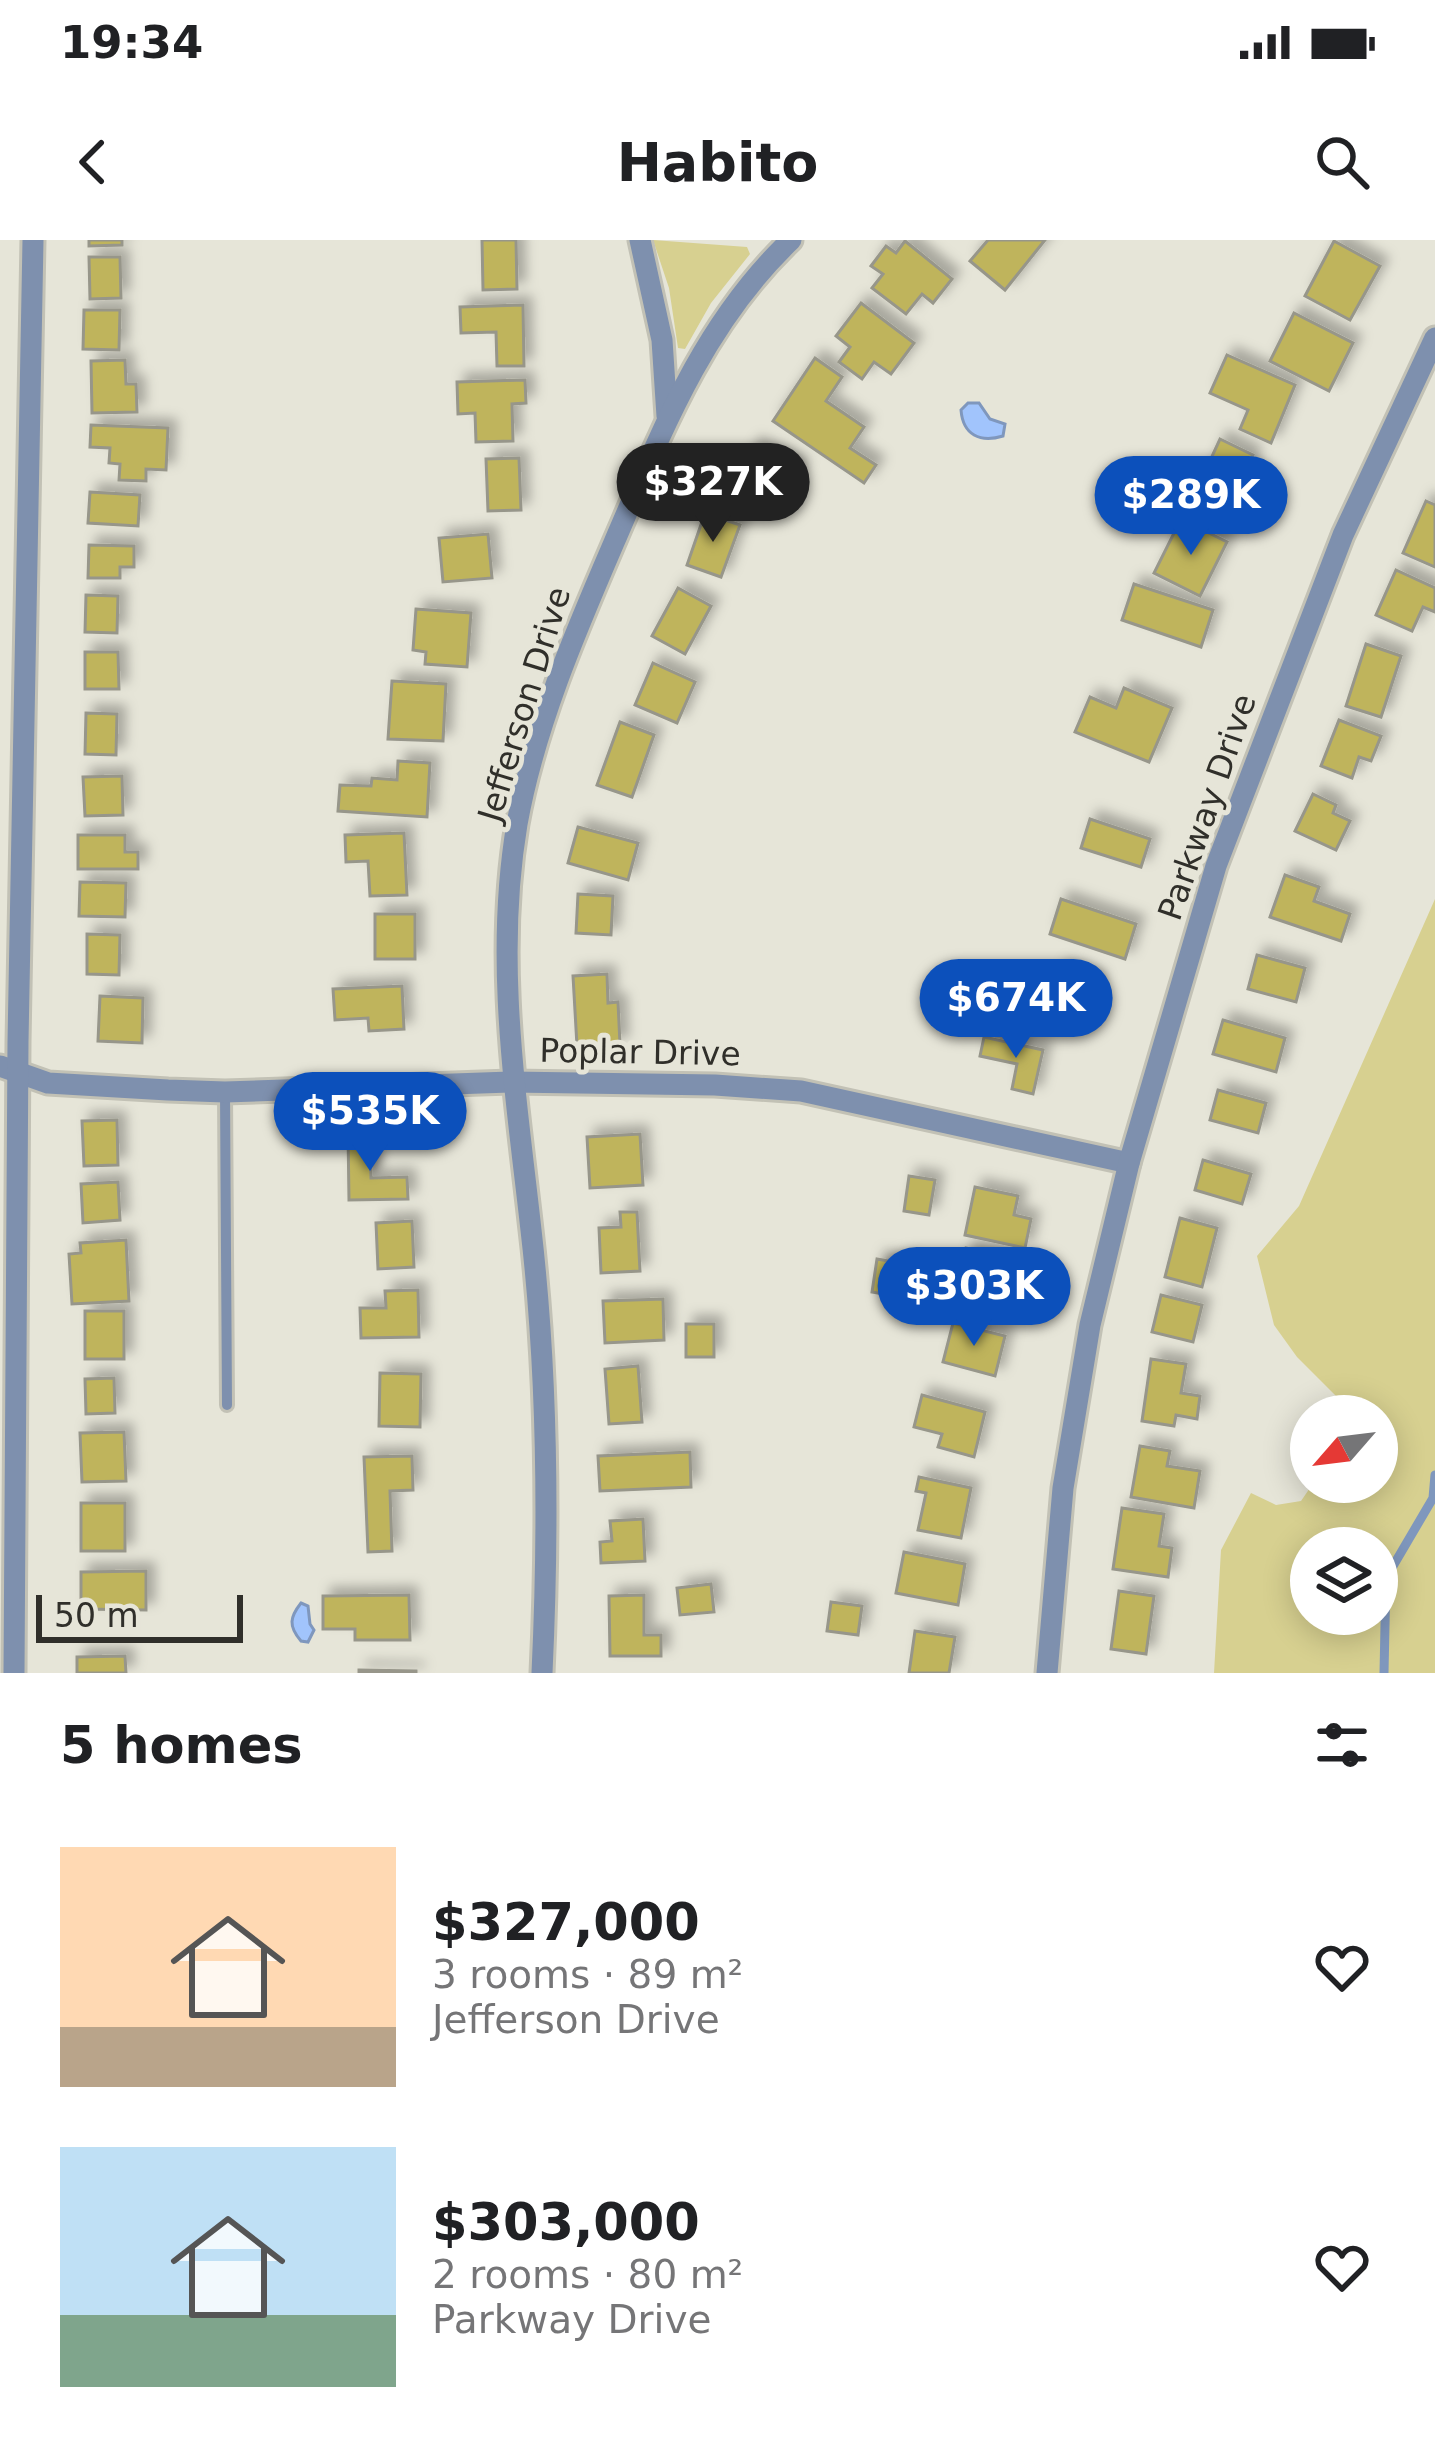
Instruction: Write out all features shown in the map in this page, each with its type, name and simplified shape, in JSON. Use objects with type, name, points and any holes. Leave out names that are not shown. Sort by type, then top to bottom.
[{"type":"street","points":[[14,1673],[9,1070],[32,240]]},
{"type":"street","points":[[640,240],[662,340],[667,416]]},
{"type":"street","name":"Jefferson Drive","points":[[542,1673],[548,1547],[544,1372],[512,1082],[507,952],[518,822],[558,684],[667,416],[718,323],[791,240]]},
{"type":"street","name":"Parkway Drive","points":[[1047,1673],[1067,1465],[1090,1325],[1130,1162],[1216,866],[1342,535],[1435,338]]},
{"type":"street","name":"Poplar Drive","points":[[9,1070],[48,1083],[225,1092],[512,1082],[801,1091],[1130,1162]]},
{"type":"lane","points":[[225,1092],[227,1405]]},
{"type":"shaded area","points":[[653,240],[747,247],[750,254],[711,303],[685,349],[678,348],[669,288]]},
{"type":"shaded area","points":[[1435,899],[1435,1673],[1214,1673],[1221,1550],[1251,1493],[1276,1505],[1398,1503],[1398,1395],[1335,1395],[1297,1357],[1274,1325],[1257,1256],[1299,1206]]},
{"type":"water","points":[[968,403],[979,403],[990,419],[1005,424],[1003,436],[980,437],[969,431],[961,410]]},
{"type":"water","points":[[301,1603],[308,1606],[314,1630],[308,1642],[301,1641],[292,1626]]},
{"type":"building","points":[[89,240],[122,240],[122,245],[89,246]]},
{"type":"building","points":[[482,240],[516,240],[517,289],[483,290]]},
{"type":"building","points":[[988,240],[1045,240],[1005,290],[970,261]]},
{"type":"building","points":[[905,241],[952,279],[933,303],[922,294],[906,314],[872,288],[883,274],[871,266],[886,246],[896,253]]},
{"type":"building","points":[[1334,241],[1380,266],[1350,320],[1305,296]]},
{"type":"building","points":[[89,257],[120,257],[121,298],[90,299]]},
{"type":"building","points":[[861,303],[914,343],[891,374],[874,362],[862,379],[839,362],[850,347],[836,336]]},
{"type":"building","points":[[523,305],[524,366],[497,366],[496,332],[461,333],[460,307]]},
{"type":"building","points":[[84,310],[120,310],[119,350],[83,349]]},
{"type":"building","points":[[1294,313],[1353,343],[1329,391],[1270,361]]},
{"type":"building","points":[[1227,355],[1295,385],[1271,443],[1240,429],[1248,410],[1210,393]]},
{"type":"building","points":[[815,358],[842,377],[826,401],[864,427],[850,448],[876,465],[864,483],[773,421]]},
{"type":"building","points":[[125,360],[126,384],[136,384],[137,412],[92,413],[91,361]]},
{"type":"building","points":[[525,380],[526,403],[512,404],[513,441],[476,442],[475,413],[458,414],[457,382]]},
{"type":"building","points":[[91,425],[168,428],[166,470],[146,469],[146,481],[119,480],[120,464],[109,463],[110,448],[90,447]]},
{"type":"building","points":[[1220,439],[1253,455],[1247,469],[1252,471],[1233,512],[1195,493]]},
{"type":"building","points":[[753,445],[800,467],[790,488],[780,484],[764,518],[724,499]]},
{"type":"building","points":[[519,458],[521,510],[488,511],[486,459]]},
{"type":"building","points":[[90,492],[140,495],[138,526],[88,523]]},
{"type":"building","points":[[1426,501],[1435,505],[1435,567],[1403,553]]},
{"type":"building","points":[[705,513],[740,525],[721,577],[687,565]]},
{"type":"building","points":[[1181,519],[1227,542],[1200,596],[1154,573]]},
{"type":"building","points":[[488,534],[492,578],[443,582],[439,538]]},
{"type":"building","points":[[89,545],[134,546],[134,567],[120,567],[120,578],[88,578]]},
{"type":"building","points":[[1396,570],[1435,588],[1435,612],[1423,607],[1412,631],[1376,615]]},
{"type":"building","points":[[1134,584],[1213,610],[1201,647],[1122,620]]},
{"type":"building","points":[[678,588],[711,606],[685,654],[652,636]]},
{"type":"building","points":[[86,595],[118,596],[117,633],[85,632]]},
{"type":"building","points":[[416,609],[471,613],[467,667],[425,664],[426,652],[413,650]]},
{"type":"building","points":[[1366,644],[1401,656],[1381,717],[1346,706]]},
{"type":"building","points":[[85,652],[118,652],[119,689],[85,689]]},
{"type":"building","points":[[653,663],[695,682],[677,723],[635,705]]},
{"type":"building","points":[[392,681],[446,684],[443,741],[388,739]]},
{"type":"building","points":[[1124,688],[1172,708],[1149,762],[1075,732],[1090,697],[1116,708]]},
{"type":"building","points":[[86,713],[117,714],[116,755],[85,754]]},
{"type":"building","points":[[1339,720],[1381,736],[1371,761],[1359,757],[1352,778],[1321,766]]},
{"type":"building","points":[[620,722],[654,735],[632,797],[597,785]]},
{"type":"building","points":[[398,761],[430,763],[427,817],[338,811],[340,785],[371,786],[372,778],[397,780]]},
{"type":"building","points":[[122,776],[123,815],[85,816],[83,777]]},
{"type":"building","points":[[1313,794],[1336,805],[1333,813],[1350,821],[1336,850],[1295,831]]},
{"type":"building","points":[[1090,819],[1150,839],[1141,867],[1081,848]]},
{"type":"building","points":[[578,827],[638,843],[628,880],[568,863]]},
{"type":"building","points":[[404,833],[407,895],[370,896],[368,861],[346,862],[345,835]]},
{"type":"building","points":[[78,835],[125,835],[125,852],[138,852],[138,869],[78,869]]},
{"type":"building","points":[[1285,875],[1319,887],[1314,901],[1350,914],[1341,941],[1270,917]]},
{"type":"building","points":[[80,882],[126,883],[125,917],[79,916]]},
{"type":"building","points":[[578,894],[613,896],[611,935],[576,933]]},
{"type":"building","points":[[1061,899],[1136,924],[1125,959],[1050,934]]},
{"type":"building","points":[[375,914],[415,914],[415,959],[375,959]]},
{"type":"building","points":[[87,934],[120,935],[119,975],[87,974]]},
{"type":"building","points":[[1257,955],[1305,968],[1296,1002],[1248,989]]},
{"type":"building","points":[[1060,968],[1097,981],[1082,1026],[1044,1012]]},
{"type":"building","points":[[607,974],[608,1003],[618,1002],[620,1044],[577,1046],[573,976]]},
{"type":"building","points":[[402,986],[404,1029],[369,1031],[368,1018],[335,1020],[333,989]]},
{"type":"building","points":[[100,996],[143,998],[142,1043],[98,1041]]},
{"type":"building","points":[[1223,1020],[1285,1038],[1276,1072],[1213,1054]]},
{"type":"building","points":[[984,1037],[1043,1050],[1033,1094],[1012,1089],[1017,1064],[980,1056]]},
{"type":"building","points":[[1218,1090],[1266,1103],[1258,1133],[1210,1120]]},
{"type":"building","points":[[117,1120],[118,1165],[84,1166],[82,1121]]},
{"type":"building","points":[[348,1132],[370,1132],[371,1178],[407,1177],[408,1199],[349,1200]]},
{"type":"building","points":[[640,1134],[643,1185],[590,1188],[587,1137]]},
{"type":"building","points":[[1203,1160],[1251,1174],[1242,1204],[1195,1190]]},
{"type":"building","points":[[909,1176],[935,1180],[929,1215],[904,1211]]},
{"type":"building","points":[[118,1182],[120,1220],[83,1223],[81,1184]]},
{"type":"building","points":[[975,1187],[1018,1196],[1014,1215],[1031,1219],[1025,1248],[965,1235]]},
{"type":"building","points":[[620,1212],[637,1212],[640,1271],[601,1273],[599,1228],[621,1227]]},
{"type":"building","points":[[1180,1218],[1217,1228],[1202,1287],[1165,1277]]},
{"type":"building","points":[[412,1221],[414,1267],[378,1269],[376,1223]]},
{"type":"building","points":[[126,1240],[129,1301],[72,1304],[69,1254],[81,1253],[80,1243]]},
{"type":"building","points":[[966,1248],[1007,1256],[997,1308],[955,1300]]},
{"type":"building","points":[[877,1259],[912,1265],[907,1298],[872,1292]]},
{"type":"building","points":[[418,1290],[419,1337],[361,1338],[360,1308],[386,1308],[385,1291]]},
{"type":"building","points":[[1161,1295],[1202,1305],[1193,1342],[1152,1332]]},
{"type":"building","points":[[663,1299],[664,1340],[605,1343],[603,1301]]},
{"type":"building","points":[[85,1311],[124,1311],[124,1359],[85,1359]]},
{"type":"building","points":[[953,1323],[1005,1336],[995,1376],[943,1362]]},
{"type":"building","points":[[686,1324],[714,1324],[714,1357],[686,1357]]},
{"type":"building","points":[[1151,1359],[1186,1364],[1181,1393],[1200,1396],[1197,1419],[1176,1415],[1174,1426],[1142,1421]]},
{"type":"building","points":[[638,1366],[642,1422],[609,1424],[605,1369]]},
{"type":"building","points":[[380,1373],[421,1374],[420,1427],[379,1426]]},
{"type":"building","points":[[114,1378],[115,1413],[86,1414],[85,1379]]},
{"type":"building","points":[[922,1395],[985,1412],[974,1457],[938,1447],[942,1434],[914,1427]]},
{"type":"building","points":[[124,1432],[126,1481],[82,1482],[80,1433]]},
{"type":"building","points":[[1140,1446],[1170,1451],[1167,1466],[1200,1471],[1194,1508],[1131,1497]]},
{"type":"building","points":[[690,1452],[691,1487],[600,1491],[598,1456]]},
{"type":"building","points":[[412,1456],[413,1490],[390,1491],[392,1551],[368,1552],[364,1457]]},
{"type":"building","points":[[919,1477],[971,1488],[961,1538],[918,1530],[926,1493],[916,1491]]},
{"type":"building","points":[[81,1503],[125,1503],[125,1551],[81,1551]]},
{"type":"building","points":[[1122,1508],[1164,1514],[1159,1546],[1172,1548],[1168,1577],[1113,1569]]},
{"type":"building","points":[[643,1519],[645,1561],[601,1563],[600,1542],[612,1541],[610,1521]]},
{"type":"building","points":[[904,1552],[965,1564],[958,1605],[896,1593]]},
{"type":"building","points":[[146,1571],[146,1610],[81,1609],[81,1572]]},
{"type":"building","points":[[711,1584],[714,1612],[680,1615],[677,1588]]},
{"type":"building","points":[[1119,1591],[1154,1596],[1146,1654],[1111,1649]]},
{"type":"building","points":[[409,1595],[410,1640],[355,1640],[355,1629],[323,1629],[323,1596]]},
{"type":"building","points":[[644,1595],[644,1635],[661,1635],[661,1656],[610,1656],[609,1596]]},
{"type":"building","points":[[831,1602],[862,1606],[858,1635],[827,1631]]},
{"type":"building","points":[[915,1631],[955,1637],[949,1673],[909,1673]]},
{"type":"building","points":[[125,1656],[126,1673],[77,1673],[77,1657]]},
{"type":"building","points":[[416,1671],[416,1673],[359,1673]]},
{"type":"waterway","points":[[1384,1673],[1386,1578],[1433,1498],[1435,1475]]}]
